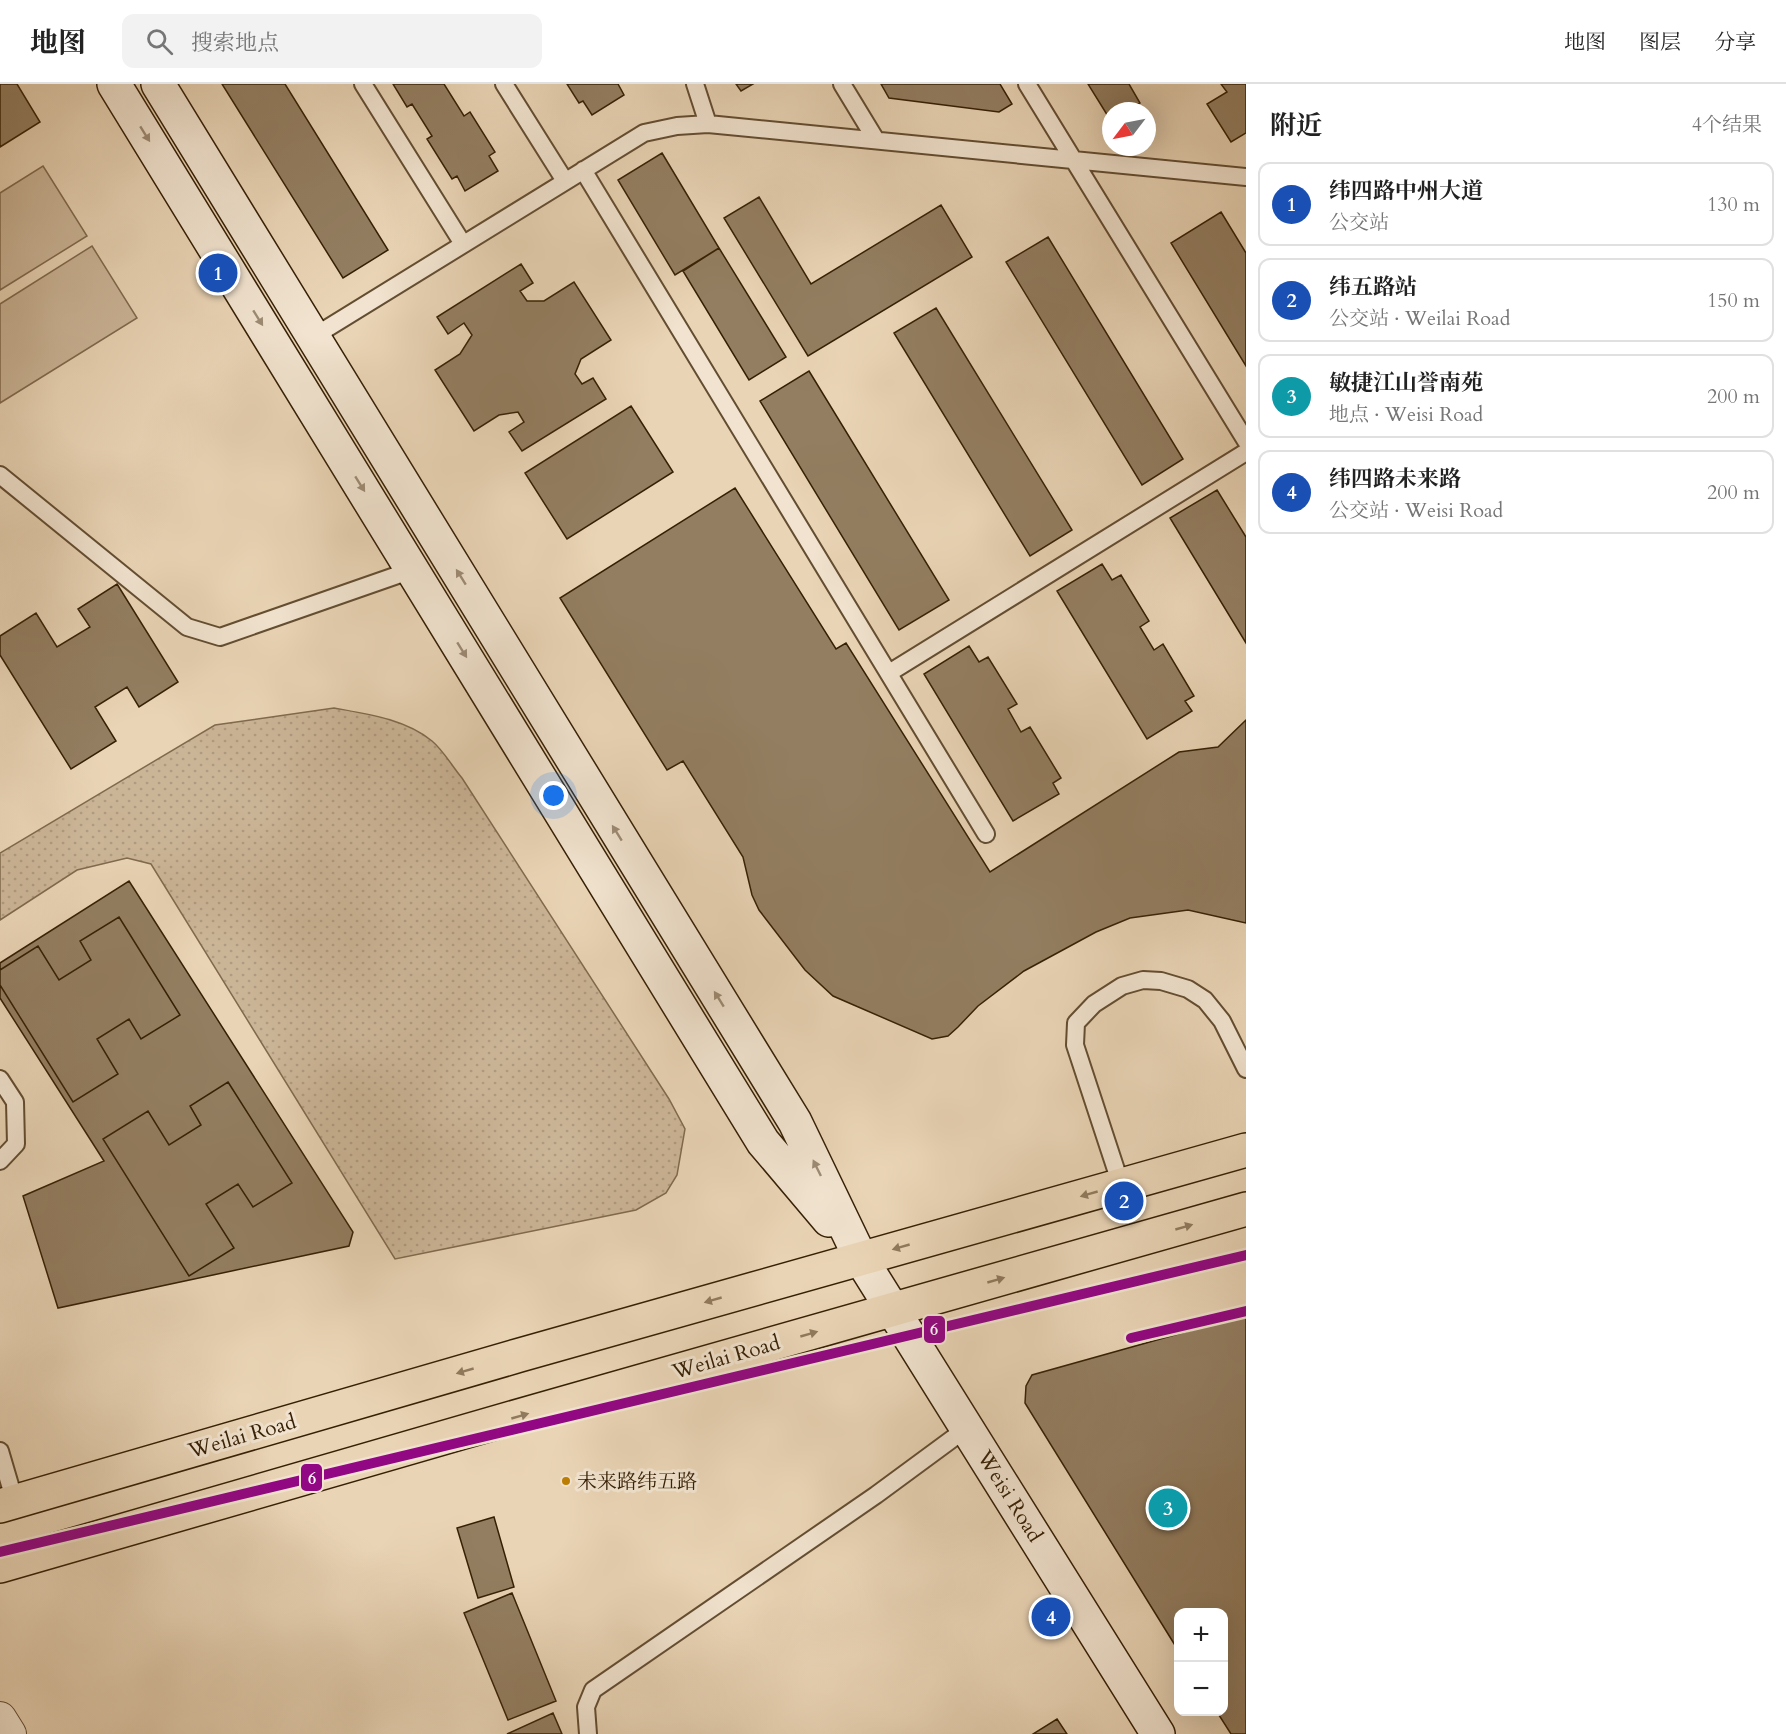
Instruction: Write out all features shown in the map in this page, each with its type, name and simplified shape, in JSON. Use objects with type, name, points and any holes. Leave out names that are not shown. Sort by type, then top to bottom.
[{"type":"main road","name":"Weilai Road","points":[[7,1504],[861,1258],[1246,1150]]},
{"type":"main road","name":"Weilai Road","points":[[0,1566],[1246,1209]]},
{"type":"street","points":[[114,84],[763,1142],[861,1258]]},
{"type":"street","points":[[158,84],[795,1122],[861,1258]]},
{"type":"street","name":"Weisi Road","points":[[861,1258],[1158,1734]]},
{"type":"street","points":[[0,1718],[10,1734]]},
{"type":"lane","points":[[363,84],[463,244]]},
{"type":"lane","points":[[504,84],[565,181]]},
{"type":"lane","points":[[694,84],[708,124]]},
{"type":"lane","points":[[842,84],[876,140]]},
{"type":"lane","points":[[1027,84],[1246,441]]},
{"type":"lane","points":[[313,337],[644,133],[676,126],[708,124],[1246,177]]},
{"type":"lane","points":[[583,170],[986,834]]},
{"type":"lane","points":[[888,673],[1246,452]]},
{"type":"lane","points":[[0,475],[187,627],[220,637],[412,570]]},
{"type":"lane","points":[[1121,1185],[1075,1045],[1076,1023],[1094,1004],[1122,986],[1143,980],[1161,981],[1188,989],[1205,999],[1222,1021],[1246,1069]]},
{"type":"lane","points":[[0,1079],[15,1102],[16,1144],[0,1161]]},
{"type":"lane","points":[[588,1734],[586,1707],[593,1690],[876,1495],[967,1428]]},
{"type":"lane","points":[[0,1451],[7,1504]]},
{"type":"shaded area","points":[[43,166],[87,236],[0,290],[0,193]]},
{"type":"shaded area","points":[[92,246],[137,318],[0,403],[0,304]]},
{"type":"shaded area","points":[[334,708],[385,718],[410,727],[432,741],[462,778],[669,1099],[685,1129],[677,1175],[666,1193],[636,1210],[395,1259],[151,864],[127,858],[77,870],[0,920],[0,853],[215,725]]},
{"type":"building","points":[[0,84],[17,84],[40,122],[0,147]]},
{"type":"building","points":[[222,84],[285,84],[388,250],[343,278]]},
{"type":"building","points":[[393,84],[444,84],[464,116],[470,112],[495,152],[489,156],[498,171],[465,191],[457,176],[452,179],[427,139],[432,136],[412,104],[407,107]]},
{"type":"building","points":[[567,84],[618,84],[624,95],[592,115],[583,101],[579,103]]},
{"type":"building","points":[[736,84],[753,84],[741,91]]},
{"type":"building","points":[[881,84],[1000,84],[1012,104],[999,112],[889,98]]},
{"type":"building","points":[[1088,84],[1129,84],[1139,102],[1102,102],[1102,107]]},
{"type":"building","points":[[1221,84],[1246,84],[1246,133],[1231,142],[1207,104],[1227,92]]},
{"type":"building","points":[[662,153],[719,248],[675,275],[618,180]]},
{"type":"building","points":[[759,197],[811,284],[941,205],[972,257],[808,356],[724,218]]},
{"type":"building","points":[[1221,212],[1246,253],[1246,366],[1171,243]]},
{"type":"building","points":[[1048,237],[1183,459],[1142,485],[1006,262]]},
{"type":"building","points":[[719,248],[786,357],[749,380],[683,271]]},
{"type":"building","points":[[521,264],[533,283],[520,291],[527,301],[544,301],[574,282],[611,340],[581,359],[575,374],[582,384],[593,378],[606,399],[522,451],[509,432],[524,422],[518,412],[499,415],[474,431],[435,370],[460,354],[472,335],[464,323],[448,334],[437,317]]},
{"type":"building","points":[[936,308],[1072,530],[1030,556],[894,333]]},
{"type":"building","points":[[809,371],[949,600],[899,630],[760,401]]},
{"type":"building","points":[[631,406],[673,472],[567,539],[525,473]]},
{"type":"building","points":[[735,488],[836,649],[846,643],[990,872],[1179,752],[1218,747],[1246,720],[1246,923],[1188,910],[1130,918],[1096,932],[1024,971],[978,1006],[948,1036],[932,1039],[833,996],[805,970],[759,910],[752,895],[743,857],[683,761],[667,770],[560,598]]},
{"type":"building","points":[[1217,490],[1246,537],[1246,643],[1170,518]]},
{"type":"building","points":[[1102,564],[1112,580],[1121,575],[1149,621],[1140,627],[1154,650],[1163,644],[1194,696],[1185,701],[1192,711],[1147,739],[1057,591]]},
{"type":"building","points":[[117,584],[178,682],[139,707],[127,687],[95,707],[116,741],[71,769],[0,655],[0,636],[36,613],[57,647],[90,627],[78,609]]},
{"type":"building","points":[[969,646],[979,662],[988,657],[1017,704],[1008,709],[1021,732],[1030,727],[1061,778],[1053,783],[1059,794],[1013,821],[924,674]]},
{"type":"building","points":[[129,881],[353,1232],[349,1246],[58,1308],[23,1196],[104,1161],[0,998],[0,963]]},
{"type":"building","points":[[119,917],[180,1015],[141,1039],[129,1019],[97,1039],[118,1074],[73,1102],[0,985],[0,970],[38,946],[59,980],[91,960],[80,941]]},
{"type":"building","points":[[228,1082],[292,1183],[253,1207],[238,1184],[206,1204],[234,1248],[189,1276],[103,1139],[148,1111],[169,1145],[201,1125],[190,1106]]},
{"type":"building","points":[[1246,1315],[1246,1734],[1231,1734],[1220,1716],[1228,1716],[1228,1608],[1174,1608],[1174,1644],[1025,1403],[1026,1386],[1032,1375]]},
{"type":"building","points":[[494,1517],[514,1587],[478,1598],[457,1528]]},
{"type":"building","points":[[512,1593],[556,1701],[508,1720],[464,1613]]},
{"type":"building","points":[[553,1713],[562,1734],[507,1734]]},
{"type":"building","points":[[1057,1719],[1067,1734],[1033,1734]]},
{"type":"transit line","name":"6","points":[[0,1552],[1246,1255]]},
{"type":"transit line","name":"6","points":[[1131,1338],[1246,1311]]},
{"type":"place","name":"纬四路中州大道","points":[[218,273]]},
{"type":"place","name":"纬五路站","points":[[1124,1201]]},
{"type":"place","name":"未来路纬五路","points":[[566,1481]]},
{"type":"place","name":"敏捷江山誉南苑","points":[[1168,1508]]},
{"type":"place","name":"纬四路未来路","points":[[1051,1617]]}]
